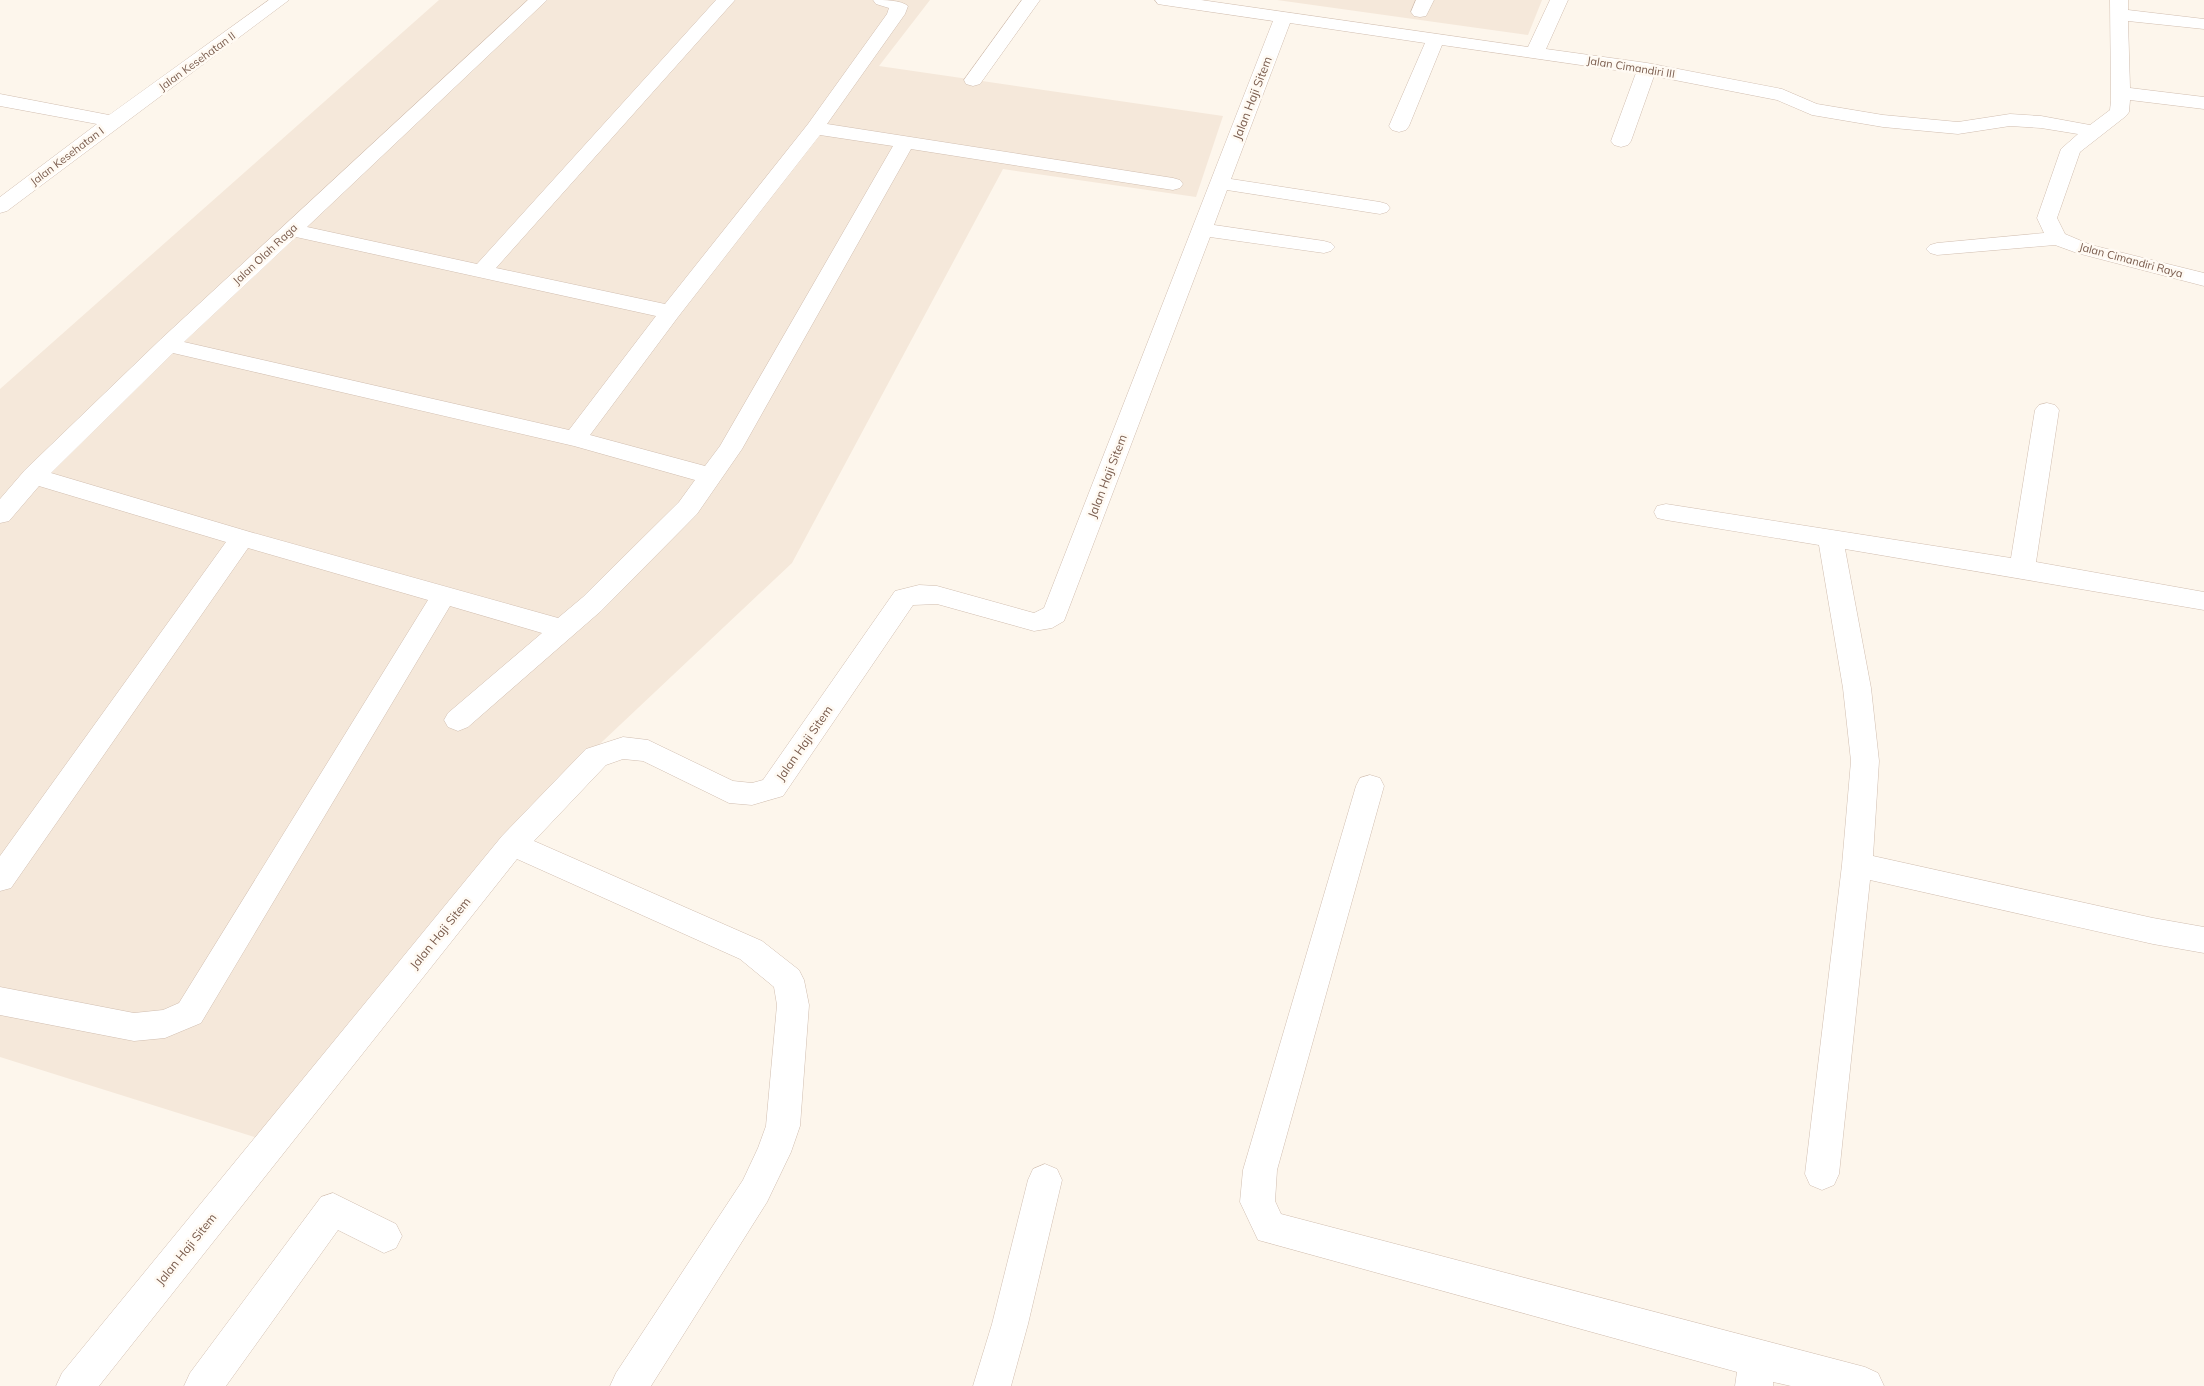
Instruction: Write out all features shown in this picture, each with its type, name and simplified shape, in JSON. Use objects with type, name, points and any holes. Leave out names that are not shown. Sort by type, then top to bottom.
[{"type":"street","name":"Jalan Kesehatan II","points":[[113,121],[280,0]]},
{"type":"street","name":"Jalan Olah Raga","points":[[0,515],[34,476],[168,345],[538,0]]},
{"type":"street","points":[[482,271],[726,0]]},
{"type":"street","points":[[575,439],[670,312],[815,128],[896,14],[899,6],[882,0]]},
{"type":"street","points":[[972,80],[1031,0]]},
{"type":"street","name":"Jalan Cimandiri III","points":[[1164,0],[1647,69],[1782,95],[1812,109],[1884,121],[1958,128],[2010,120],[2041,122],[2094,131]]},
{"type":"street","points":[[1535,52],[1559,0]]},
{"type":"street","points":[[1938,249],[2057,238],[2048,218],[2071,149],[2119,112],[2121,93],[2118,7],[2204,24]]},
{"type":"street","name":"Jalan Haji Sitem","points":[[75,1386],[512,844],[596,757],[623,748],[648,751],[728,792],[752,794],[773,788],[904,598],[919,594],[936,595],[1034,622],[1043,621],[1055,614],[1283,17]]},
{"type":"street","points":[[1399,126],[1435,40]]},
{"type":"street","points":[[1620,141],[1647,69]]},
{"type":"street","points":[[2121,93],[2204,103]]},
{"type":"street","name":"Jalan Kesehatan I","points":[[0,100],[113,121]]},
{"type":"street","name":"Jalan Kesehatan I","points":[[0,207],[113,121]]},
{"type":"street","points":[[815,128],[1173,184]]},
{"type":"street","points":[[458,720],[592,604],[688,508],[730,449],[906,141]]},
{"type":"street","points":[[1219,183],[1380,208]]},
{"type":"street","points":[[1201,229],[1324,247]]},
{"type":"street","points":[[292,230],[670,312]]},
{"type":"street","name":"Jalan Cimandiri Raya","points":[[2057,238],[2084,249],[2204,280]]},
{"type":"street","points":[[168,345],[575,439],[712,476]]},
{"type":"street","points":[[2022,569],[2047,410]]},
{"type":"street","points":[[34,476],[242,538],[562,629]]},
{"type":"street","points":[[1666,512],[2022,569],[2204,601]]},
{"type":"street","points":[[0,879],[242,538]]},
{"type":"street","points":[[1822,1174],[1857,865],[1865,761],[1862,722],[1830,538]]},
{"type":"street","points":[[0,1001],[134,1027],[166,1024],[190,1013],[444,595]]},
{"type":"street","points":[[1370,786],[1260,1170],[1257,1202],[1270,1228],[1482,1283],[1756,1372],[1865,1386]]},
{"type":"street","points":[[512,844],[751,950],[788,980],[793,1005],[788,1070],[783,1126],[774,1152],[755,1191],[629,1386]]},
{"type":"street","points":[[1857,865],[2144,929],[2204,940]]},
{"type":"street","points":[[992,1386],[1010,1324],[1045,1180]]},
{"type":"street","points":[[203,1386],[333,1209],[384,1236]]},
{"type":"shaded area","points":[[439,0],[930,0],[879,66],[1223,116],[1196,197],[1003,169],[792,563],[517,822],[267,1141],[0,1057],[0,389]]},
{"type":"shaded area","points":[[1277,0],[1542,0],[1528,35]]}]
